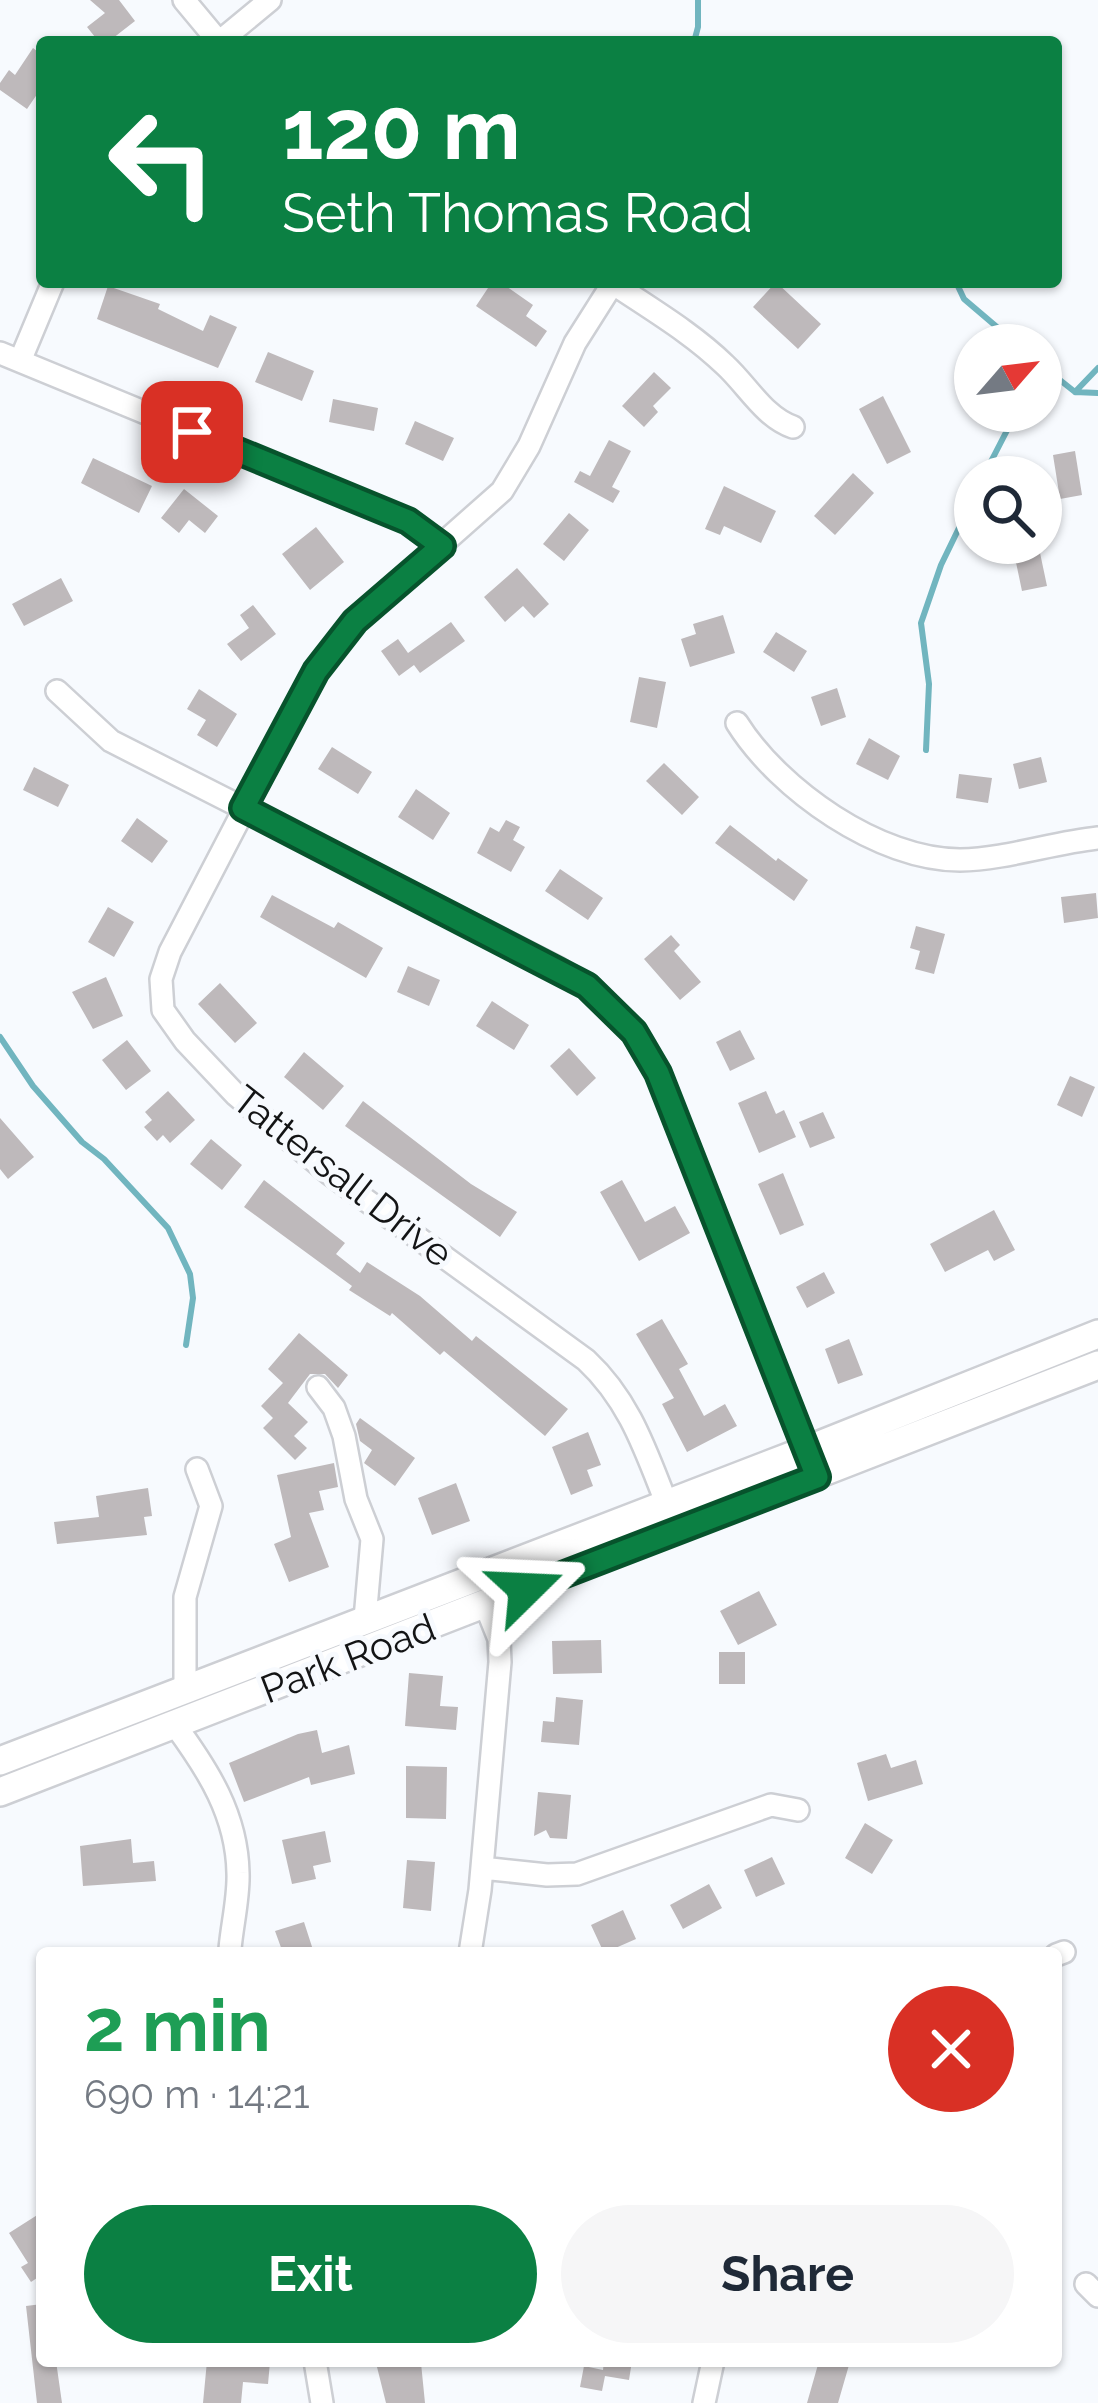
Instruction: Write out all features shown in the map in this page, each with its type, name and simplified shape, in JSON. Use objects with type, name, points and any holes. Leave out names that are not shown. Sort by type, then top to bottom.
[{"type":"main road","name":"Park Road","points":[[0,1792],[485,1604],[812,1464],[1098,1334]]},
{"type":"main road","name":"Park Road","points":[[0,1761],[666,1502],[812,1464],[1098,1365]]},
{"type":"street","points":[[184,0],[214,36]]},
{"type":"street","points":[[226,36],[270,0]]},
{"type":"street","points":[[50,288],[10,357],[408,521],[442,546]]},
{"type":"street","name":"Tattersall Drive","points":[[609,288],[575,343],[514,474],[490,506],[355,621],[328,654],[243,808],[161,979],[163,1010],[170,1023],[236,1096],[281,1137],[608,1380],[630,1414],[666,1502]]},
{"type":"street","points":[[620,288],[693,337],[774,417],[794,427]]},
{"type":"street","points":[[57,691],[111,741],[558,968],[612,1007],[634,1032],[658,1073],[812,1464]]},
{"type":"street","points":[[737,723],[762,758],[855,830],[915,855],[963,860],[1098,838]]},
{"type":"street","points":[[318,1387],[334,1408],[356,1499],[372,1539],[365,1619]]},
{"type":"street","points":[[185,1688],[185,1598],[211,1506],[197,1469]]},
{"type":"street","points":[[471,1947],[500,1662],[497,1631],[485,1604]]},
{"type":"street","points":[[175,1725],[213,1780],[230,1819],[238,1874],[230,1947]]},
{"type":"street","points":[[482,1868],[577,1874],[771,1805],[798,1810]]},
{"type":"street","points":[[316,2367],[322,2403]]},
{"type":"street","points":[[704,2403],[712,2367]]},
{"type":"building","points":[[90,0],[119,0],[135,21],[116,36],[94,36],[87,27],[105,13]]},
{"type":"building","points":[[33,48],[36,96],[27,109],[0,90],[9,70],[15,75]]},
{"type":"building","points":[[107,288],[114,288],[160,304],[158,309],[203,331],[210,315],[237,327],[218,368],[97,319]]},
{"type":"building","points":[[488,288],[509,288],[533,305],[526,316],[547,331],[536,347],[476,306]]},
{"type":"building","points":[[770,288],[782,288],[821,324],[798,349],[753,307]]},
{"type":"building","points":[[268,352],[314,371],[302,401],[255,382]]},
{"type":"building","points":[[654,372],[671,388],[653,406],[658,412],[644,427],[622,406]]},
{"type":"building","points":[[883,396],[911,452],[887,464],[859,409]]},
{"type":"building","points":[[333,399],[378,408],[374,431],[329,422]]},
{"type":"building","points":[[415,421],[454,438],[443,461],[405,444]]},
{"type":"building","points":[[609,440],[631,451],[612,487],[620,491],[613,503],[574,482],[580,471],[590,476]]},
{"type":"building","points":[[1075,451],[1082,495],[1062,499],[1062,456],[1053,455]]},
{"type":"building","points":[[93,458],[152,486],[139,513],[81,483]]},
{"type":"building","points":[[853,473],[874,493],[835,535],[814,516]]},
{"type":"building","points":[[724,486],[776,511],[761,543],[724,526],[720,535],[705,529]]},
{"type":"building","points":[[184,489],[218,516],[205,533],[189,520],[179,533],[161,518]]},
{"type":"building","points":[[569,513],[589,530],[564,561],[543,544]]},
{"type":"building","points":[[316,527],[344,562],[310,590],[282,554]]},
{"type":"building","points":[[1016,564],[1042,564],[1047,586],[1022,591]]},
{"type":"building","points":[[517,568],[549,604],[534,618],[523,606],[505,622],[484,597]]},
{"type":"building","points":[[61,578],[73,601],[24,626],[12,604]]},
{"type":"building","points":[[253,605],[276,634],[241,661],[227,644],[249,628],[240,615]]},
{"type":"building","points":[[723,615],[735,653],[690,667],[681,639],[696,634],[693,624]]},
{"type":"building","points":[[451,622],[465,641],[420,673],[414,665],[399,676],[381,651],[398,639],[408,653]]},
{"type":"building","points":[[776,632],[807,651],[794,672],[763,652]]},
{"type":"building","points":[[639,677],[666,682],[657,728],[630,722]]},
{"type":"building","points":[[837,688],[846,717],[821,726],[811,697]]},
{"type":"building","points":[[199,689],[237,714],[217,747],[197,735],[206,720],[187,709]]},
{"type":"building","points":[[869,738],[900,756],[888,780],[856,764]]},
{"type":"building","points":[[332,747],[372,772],[358,794],[318,769]]},
{"type":"building","points":[[1041,757],[1047,782],[1019,789],[1013,764]]},
{"type":"building","points":[[664,763],[699,797],[682,815],[646,781]]},
{"type":"building","points":[[34,767],[69,785],[58,807],[23,790]]},
{"type":"building","points":[[959,774],[992,778],[988,803],[956,798]]},
{"type":"building","points":[[416,789],[450,813],[433,840],[398,817]]},
{"type":"building","points":[[137,818],[168,841],[152,863],[121,841]]},
{"type":"building","points":[[506,820],[520,827],[513,840],[525,847],[511,872],[477,853],[490,827],[499,832]]},
{"type":"building","points":[[730,825],[808,880],[794,901],[715,843]]},
{"type":"building","points":[[560,869],[603,898],[588,920],[545,891]]},
{"type":"building","points":[[1096,893],[1098,918],[1064,923],[1061,897]]},
{"type":"building","points":[[272,895],[334,928],[338,922],[383,948],[366,978],[260,917]]},
{"type":"building","points":[[108,907],[134,922],[114,957],[88,942]]},
{"type":"building","points":[[916,926],[945,934],[934,974],[915,969],[920,951],[910,948]]},
{"type":"building","points":[[671,935],[680,945],[674,951],[701,982],[680,1000],[644,959]]},
{"type":"building","points":[[408,966],[440,980],[429,1006],[397,992]]},
{"type":"building","points":[[106,977],[123,1016],[93,1029],[72,992]]},
{"type":"building","points":[[220,983],[257,1023],[235,1043],[198,1004]]},
{"type":"building","points":[[492,1001],[529,1025],[514,1050],[476,1026]]},
{"type":"building","points":[[740,1030],[755,1059],[730,1071],[716,1042]]},
{"type":"building","points":[[127,1040],[151,1071],[126,1090],[102,1060]]},
{"type":"building","points":[[569,1048],[596,1078],[577,1096],[550,1066]]},
{"type":"building","points":[[304,1052],[344,1086],[323,1110],[284,1077]]},
{"type":"building","points":[[1070,1076],[1095,1087],[1082,1117],[1057,1105]]},
{"type":"building","points":[[168,1091],[195,1120],[170,1143],[163,1135],[157,1141],[144,1127],[152,1120],[145,1112]]},
{"type":"building","points":[[766,1091],[776,1114],[784,1110],[796,1137],[759,1153],[738,1103]]},
{"type":"building","points":[[363,1101],[471,1184],[517,1212],[500,1237],[345,1126]]},
{"type":"building","points":[[823,1112],[835,1138],[810,1148],[799,1122]]},
{"type":"building","points":[[0,1118],[34,1157],[8,1179],[0,1169]]},
{"type":"building","points":[[211,1139],[242,1165],[222,1190],[190,1164]]},
{"type":"building","points":[[783,1173],[804,1225],[780,1235],[758,1184]]},
{"type":"building","points":[[264,1180],[345,1243],[336,1254],[360,1273],[367,1262],[420,1296],[472,1341],[476,1336],[568,1409],[545,1436],[444,1351],[440,1355],[392,1313],[349,1290],[352,1286],[244,1207]]},
{"type":"building","points":[[622,1180],[645,1222],[675,1206],[690,1233],[639,1261],[600,1192]]},
{"type":"building","points":[[994,1210],[1015,1250],[994,1261],[988,1250],[945,1272],[930,1244]]},
{"type":"building","points":[[824,1272],[835,1293],[807,1308],[796,1287]]},
{"type":"building","points":[[662,1319],[688,1364],[679,1369],[704,1416],[725,1404],[737,1426],[687,1452],[662,1404],[674,1398],[636,1334]]},
{"type":"building","points":[[299,1333],[348,1375],[338,1388],[325,1374],[310,1374],[288,1403],[308,1422],[294,1436],[307,1448],[295,1460],[263,1428],[273,1418],[261,1406],[283,1383],[268,1369]]},
{"type":"building","points":[[849,1339],[863,1375],[838,1384],[825,1349]]},
{"type":"building","points":[[360,1418],[415,1458],[395,1486],[364,1463],[372,1450],[360,1441],[356,1424]]},
{"type":"building","points":[[588,1432],[601,1465],[587,1470],[593,1486],[571,1495],[552,1447]]},
{"type":"building","points":[[334,1463],[338,1487],[319,1491],[324,1510],[309,1513],[329,1567],[289,1582],[274,1544],[291,1537],[277,1475]]},
{"type":"building","points":[[456,1483],[470,1521],[432,1535],[418,1498]]},
{"type":"building","points":[[148,1488],[152,1516],[144,1517],[147,1535],[57,1544],[54,1522],[99,1517],[96,1496]]},
{"type":"building","points":[[759,1591],[777,1625],[738,1645],[720,1611]]},
{"type":"building","points":[[601,1640],[602,1673],[553,1674],[552,1641]]},
{"type":"building","points":[[719,1652],[745,1652],[745,1684],[719,1684]]},
{"type":"building","points":[[409,1673],[443,1676],[440,1706],[458,1707],[456,1730],[405,1726]]},
{"type":"building","points":[[556,1697],[583,1700],[579,1745],[541,1742],[543,1721],[554,1722]]},
{"type":"building","points":[[317,1730],[322,1753],[349,1745],[355,1774],[311,1785],[309,1777],[244,1802],[229,1763]]},
{"type":"building","points":[[886,1754],[891,1768],[916,1760],[923,1784],[868,1801],[857,1763]]},
{"type":"building","points":[[406,1766],[447,1767],[446,1819],[406,1818]]},
{"type":"building","points":[[538,1792],[571,1795],[567,1839],[550,1838],[546,1830],[534,1836]]},
{"type":"building","points":[[865,1823],[893,1840],[872,1874],[845,1858]]},
{"type":"building","points":[[325,1831],[331,1862],[313,1866],[316,1879],[292,1884],[282,1840]]},
{"type":"building","points":[[131,1839],[133,1863],[154,1861],[156,1881],[83,1886],[80,1846]]},
{"type":"building","points":[[772,1857],[785,1884],[756,1897],[744,1870]]},
{"type":"building","points":[[407,1860],[435,1862],[431,1911],[403,1908]]},
{"type":"building","points":[[709,1884],[722,1908],[683,1929],[670,1905]]},
{"type":"building","points":[[623,1910],[636,1939],[618,1947],[601,1947],[591,1925]]},
{"type":"building","points":[[304,1922],[312,1947],[281,1947],[275,1931]]},
{"type":"building","points":[[36,2216],[36,2279],[31,2282],[21,2267],[28,2263],[9,2233]]},
{"type":"building","points":[[36,2305],[36,2367],[57,2367],[62,2403],[37,2403],[26,2306]]},
{"type":"building","points":[[206,2367],[270,2367],[268,2384],[243,2382],[241,2403],[203,2403]]},
{"type":"building","points":[[377,2367],[421,2367],[425,2403],[386,2403]]},
{"type":"building","points":[[584,2367],[631,2367],[629,2380],[605,2376],[602,2391],[580,2387]]},
{"type":"building","points":[[817,2367],[848,2367],[838,2403],[807,2403]]},
{"type":"waterway","points":[[696,36],[698,0]]},
{"type":"waterway","points":[[959,288],[964,299],[993,324]]},
{"type":"waterway","points":[[1075,392],[1098,368]]},
{"type":"waterway","points":[[1062,382],[1075,392],[1098,393]]},
{"type":"waterway","points":[[994,456],[1006,432]]},
{"type":"waterway","points":[[926,750],[929,684],[921,623],[954,538]]},
{"type":"waterway","points":[[0,1037],[33,1086],[82,1142],[168,1228],[190,1274],[193,1298],[186,1345]]},
{"type":"route","points":[[192,432],[408,521],[442,546],[355,621],[316,671],[243,808],[558,968],[612,1007],[634,1032],[658,1073],[817,1477],[526,1589]]}]
